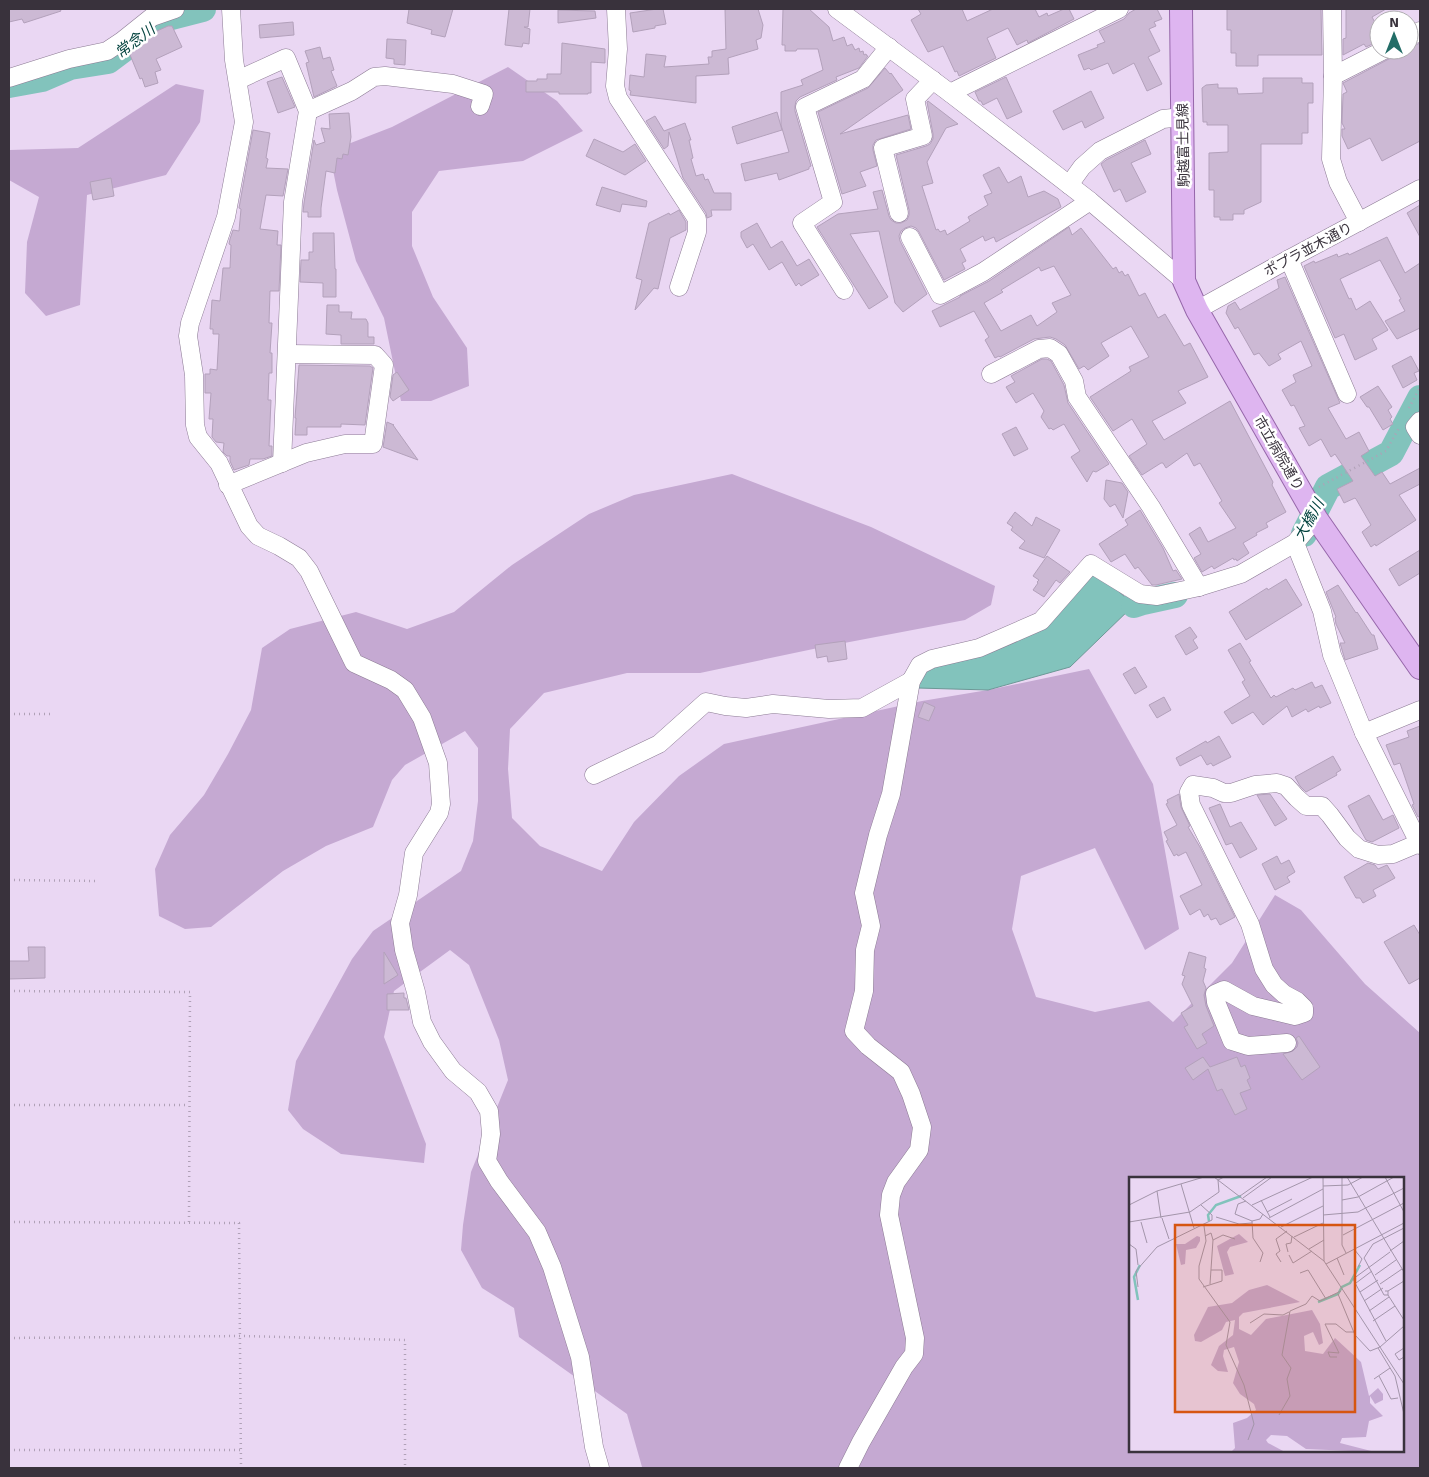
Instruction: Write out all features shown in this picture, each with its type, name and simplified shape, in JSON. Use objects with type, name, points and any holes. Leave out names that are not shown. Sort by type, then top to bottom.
[{"type":"main road","name":"駒越富士見線","points":[[1181,9],[1184,281]]},
{"type":"main road","name":"市立病院通り","points":[[1184,281],[1197,310],[1316,518],[1420,668]]},
{"type":"street","points":[[9,78],[69,58],[107,51],[122,41],[150,13],[176,9]]},
{"type":"street","points":[[231,9],[234,60],[244,122],[226,217],[190,323],[188,336],[194,375],[195,425],[198,437],[219,463],[249,526],[258,536],[299,558],[309,571],[354,663],[391,680],[405,690],[422,718],[438,763],[441,804],[439,813],[414,853],[408,895],[400,923],[404,950],[422,1022],[432,1042],[453,1071],[478,1092],[489,1110],[491,1134],[487,1161],[499,1182],[537,1232],[552,1267],[580,1358],[594,1447],[600,1468]]},
{"type":"street","points":[[616,9],[618,49],[614,86],[618,98],[697,219],[697,232],[680,287]]},
{"type":"street","points":[[950,93],[1119,9]]},
{"type":"street","points":[[1332,9],[1331,159],[1338,182],[1359,222]]},
{"type":"street","points":[[842,10],[1090,201],[1184,281]]},
{"type":"street","points":[[844,290],[802,223],[833,202],[805,107],[863,79],[889,47]]},
{"type":"street","points":[[238,80],[286,58],[308,111],[293,202],[282,463]]},
{"type":"street","points":[[1333,76],[1369,58]]},
{"type":"street","points":[[308,111],[352,92],[374,77],[385,76],[453,84],[484,94],[480,106]]},
{"type":"street","points":[[899,213],[883,148],[923,136],[915,100],[932,80]]},
{"type":"street","points":[[1069,185],[1082,167],[1100,150],[1163,119],[1182,117]]},
{"type":"street","name":"ポプラ並木通り","points":[[1197,310],[1289,258],[1420,189]]},
{"type":"street","points":[[910,237],[940,295],[983,272],[1090,201]]},
{"type":"street","points":[[1289,258],[1347,394]]},
{"type":"street","points":[[991,374],[1039,349],[1050,348],[1059,354],[1074,381],[1077,397],[1151,507],[1199,587]]},
{"type":"street","points":[[228,485],[306,453],[345,444],[373,444],[384,365],[375,355],[288,354]]},
{"type":"street","points":[[848,1468],[904,1367],[914,1354],[915,1338],[889,1215],[891,1194],[896,1182],[919,1150],[922,1128],[911,1094],[901,1072],[868,1046],[854,1031],[864,991],[865,950],[871,926],[864,893],[891,794],[911,681],[920,665],[932,659],[979,648],[1041,621],[1091,564],[1140,594],[1157,596],[1199,587],[1241,574],[1295,543],[1316,518]]},
{"type":"street","points":[[1287,1043],[1248,1046],[1232,1040],[1216,1002],[1216,994],[1224,990],[1253,1006],[1295,1016],[1304,1013],[1304,1008],[1297,1001],[1284,994],[1274,985],[1264,969],[1250,924],[1191,805],[1189,792],[1193,785],[1231,793],[1255,785],[1277,783],[1286,786],[1306,806],[1322,806],[1347,838],[1359,849],[1378,855],[1393,854],[1420,844],[1364,733],[1332,655],[1322,611],[1295,543]]},
{"type":"street","points":[[594,775],[659,744],[706,702],[746,708],[772,704],[829,709],[862,708],[911,681]]},
{"type":"street","points":[[1364,733],[1420,710]]},
{"type":"path","points":[[1326,483],[1386,450],[1415,426],[1420,387]]},
{"type":"path","points":[[9,714],[51,714]]},
{"type":"path","points":[[9,880],[99,881]]},
{"type":"path","points":[[9,991],[190,992],[189,1223]]},
{"type":"path","points":[[9,1105],[189,1105]]},
{"type":"path","points":[[9,1222],[239,1223],[241,1468]]},
{"type":"path","points":[[9,1338],[240,1336],[405,1340],[405,1468]]},
{"type":"path","points":[[9,1450],[241,1450]]},
{"type":"shaded area","points":[[508,67],[557,101],[583,131],[523,161],[439,171],[412,212],[412,246],[433,297],[467,348],[469,386],[431,401],[401,401],[384,318],[356,261],[332,165],[343,146],[392,127]]},
{"type":"shaded area","points":[[176,84],[204,90],[200,122],[166,175],[87,195],[80,305],[46,316],[25,293],[27,242],[39,197],[9,180],[10,150],[78,148]]},
{"type":"shaded area","points":[[732,474],[871,527],[995,586],[991,605],[965,620],[700,673],[627,673],[544,693],[510,729],[508,769],[512,818],[540,846],[602,871],[634,822],[679,776],[724,744],[922,701],[988,690],[1089,669],[1153,784],[1179,929],[1145,950],[1095,848],[1021,876],[1012,929],[1036,997],[1095,1012],[1149,1001],[1173,1022],[1232,963],[1275,895],[1301,910],[1365,984],[1420,1033],[1420,1468],[641,1468],[627,1414],[519,1337],[514,1308],[482,1288],[461,1250],[471,1172],[508,1080],[499,1040],[469,965],[450,950],[394,991],[384,1037],[426,1144],[424,1163],[341,1154],[303,1129],[288,1110],[296,1061],[352,959],[373,931],[461,871],[473,841],[478,801],[478,748],[465,731],[405,765],[392,780],[373,827],[326,846],[283,871],[211,927],[185,929],[159,916],[155,869],[170,835],[204,795],[251,710],[262,648],[290,629],[356,612],[407,629],[454,612],[512,565],[589,514],[634,495]]},
{"type":"shaded area","points":[[1091,567],[1134,605],[1070,667],[988,690],[918,688],[922,668],[1043,624]]},
{"type":"building","points":[[9,9],[60,9],[61,11],[24,23],[22,19],[9,22]]},
{"type":"building","points":[[409,9],[453,9],[445,37],[431,34],[432,30],[407,23]]},
{"type":"building","points":[[509,9],[530,9],[528,27],[524,27],[530,29],[529,44],[523,43],[522,47],[505,45]]},
{"type":"building","points":[[663,9],[666,24],[633,32],[630,13]]},
{"type":"building","points":[[725,9],[758,9],[763,25],[761,38],[756,40],[758,49],[728,58],[729,74],[696,76],[696,103],[630,95],[630,75],[644,77],[646,54],[666,56],[664,67],[709,64],[708,57],[712,57],[712,51],[726,49]]},
{"type":"building","points":[[783,9],[809,9],[829,27],[833,41],[844,37],[847,46],[852,44],[855,50],[859,48],[860,52],[863,51],[864,55],[868,56],[859,68],[836,77],[837,80],[800,97],[796,101],[795,111],[811,166],[809,169],[779,180],[777,173],[745,181],[741,164],[789,152],[781,125],[781,92],[803,85],[801,80],[823,70],[818,49],[785,51],[785,45],[782,45]]},
{"type":"building","points":[[918,9],[962,9],[967,21],[993,9],[1035,9],[1039,17],[1047,13],[1048,16],[1064,9],[1069,9],[1074,19],[1028,43],[1027,40],[1017,45],[1008,28],[987,38],[996,58],[959,76],[957,71],[955,72],[943,46],[928,52],[911,20],[921,14]]},
{"type":"building","points":[[1136,9],[1157,9],[1162,19],[1154,22],[1156,26],[1149,29],[1160,51],[1148,57],[1162,84],[1147,91],[1134,63],[1113,74],[1108,63],[1091,70],[1089,68],[1084,70],[1078,55],[1105,42],[1099,31],[1124,19]]},
{"type":"building","points":[[1227,9],[1321,9],[1322,55],[1258,55],[1258,66],[1236,66],[1236,53],[1231,53],[1231,30],[1227,30]]},
{"type":"building","points":[[1346,9],[1386,9],[1369,10],[1369,46],[1366,47],[1364,44],[1343,55],[1343,39],[1346,38]]},
{"type":"building","points":[[558,10],[595,11],[596,18],[558,23]]},
{"type":"building","points":[[293,22],[294,35],[260,38],[259,25]]},
{"type":"building","points":[[172,26],[182,47],[156,59],[161,70],[155,72],[158,83],[145,87],[128,50],[148,35]]},
{"type":"building","points":[[387,39],[406,40],[405,65],[394,64],[394,59],[386,58]]},
{"type":"building","points":[[562,43],[605,49],[605,63],[591,62],[591,93],[526,92],[526,81],[547,79],[547,74],[561,74]]},
{"type":"building","points":[[1419,43],[1420,141],[1382,161],[1370,138],[1348,149],[1342,136],[1342,129],[1345,129],[1342,123],[1343,94],[1347,92],[1343,83],[1387,60],[1419,60]]},
{"type":"building","points":[[320,47],[323,59],[330,57],[334,70],[331,71],[337,86],[314,97],[306,63],[309,62],[305,51]]},
{"type":"building","points":[[885,68],[903,90],[840,134],[908,115],[911,129],[876,140],[873,150],[877,166],[860,172],[866,186],[842,194],[818,112],[868,88]]},
{"type":"building","points":[[282,77],[295,107],[278,113],[267,82]]},
{"type":"building","points":[[1006,77],[1022,112],[1007,119],[997,98],[983,105],[975,92]]},
{"type":"building","points":[[1263,78],[1302,78],[1302,83],[1313,83],[1313,103],[1308,103],[1308,133],[1302,133],[1302,144],[1261,144],[1261,202],[1244,210],[1244,214],[1233,214],[1233,220],[1220,220],[1220,217],[1214,217],[1214,190],[1209,190],[1209,153],[1228,152],[1228,125],[1207,125],[1207,122],[1203,122],[1202,88],[1206,85],[1218,84],[1218,88],[1237,88],[1238,94],[1263,93]]},
{"type":"building","points":[[1091,91],[1104,118],[1085,128],[1082,121],[1063,130],[1053,111]]},
{"type":"building","points":[[928,101],[958,124],[946,128],[927,162],[933,183],[922,186],[936,230],[938,229],[940,232],[945,230],[947,235],[970,221],[968,217],[988,205],[984,196],[992,193],[983,175],[999,167],[1008,183],[1021,176],[1028,197],[1044,191],[1058,199],[1061,207],[996,242],[994,237],[985,241],[983,236],[960,249],[966,261],[962,263],[965,269],[944,280],[916,228],[911,226],[905,228],[899,236],[900,241],[927,294],[903,312],[895,303],[879,231],[850,234],[888,297],[869,309],[817,227],[838,214],[878,209],[873,192],[882,190],[891,220],[901,223],[907,220],[909,210],[896,155],[926,146],[933,139]]},
{"type":"building","points":[[777,112],[782,130],[737,144],[732,127]]},
{"type":"building","points":[[349,113],[351,137],[348,155],[343,154],[342,159],[337,158],[335,173],[326,171],[321,217],[308,217],[308,212],[303,212],[314,140],[316,145],[325,142],[321,128],[330,129],[329,114]]},
{"type":"building","points":[[655,116],[664,131],[685,123],[691,140],[689,140],[693,158],[691,159],[696,176],[703,174],[705,180],[708,179],[714,193],[731,193],[731,210],[711,210],[712,216],[707,218],[706,213],[683,178],[669,132],[668,146],[664,149],[646,121]]},
{"type":"building","points":[[253,130],[270,133],[266,168],[288,169],[283,196],[266,195],[260,229],[278,231],[277,245],[281,245],[279,291],[270,291],[269,323],[272,323],[270,353],[272,353],[272,373],[269,373],[268,400],[271,400],[269,446],[272,446],[272,456],[263,459],[250,459],[249,465],[234,470],[230,456],[223,452],[224,443],[216,442],[212,437],[213,419],[209,419],[211,393],[205,393],[205,374],[210,374],[210,369],[217,370],[219,334],[213,334],[213,329],[210,329],[212,300],[220,301],[223,268],[230,268],[230,239],[233,230],[239,231],[241,209],[239,208]]},
{"type":"building","points":[[594,139],[623,152],[635,144],[646,161],[625,175],[586,156]]},
{"type":"building","points":[[1145,140],[1151,154],[1131,163],[1146,192],[1126,202],[1120,189],[1114,192],[1101,164]]},
{"type":"building","points":[[111,178],[114,196],[93,200],[90,182]]},
{"type":"building","points":[[602,187],[647,201],[646,207],[622,204],[620,212],[596,205]]},
{"type":"building","points":[[1420,205],[1420,237],[1407,213]]},
{"type":"building","points":[[679,210],[686,222],[686,230],[670,238],[658,289],[654,288],[635,310],[642,280],[636,278],[649,223]]},
{"type":"building","points":[[757,223],[771,248],[782,241],[797,266],[809,259],[819,275],[801,286],[799,283],[796,286],[782,262],[769,270],[753,244],[747,248],[741,237],[741,232]]},
{"type":"building","points":[[1069,227],[1072,235],[1081,228],[1113,269],[1116,267],[1119,273],[1122,271],[1125,276],[1128,274],[1139,296],[1145,293],[1158,318],[1165,314],[1184,346],[1190,343],[1208,377],[1178,391],[1186,403],[1152,421],[1164,440],[1230,401],[1273,482],[1272,485],[1286,512],[1266,523],[1268,527],[1243,543],[1249,553],[1237,561],[1233,558],[1214,569],[1212,566],[1202,572],[1194,558],[1201,554],[1189,534],[1200,527],[1208,542],[1236,528],[1219,503],[1222,501],[1200,463],[1194,466],[1187,453],[1166,468],[1161,463],[1142,475],[1129,456],[1147,444],[1132,419],[1113,431],[1090,397],[1131,371],[1129,367],[1149,357],[1131,326],[1101,343],[1109,356],[1088,370],[1084,366],[1079,369],[1065,345],[1050,337],[1034,339],[995,358],[985,340],[989,337],[974,311],[940,327],[932,311],[989,281]],"holes":[[[1054,266],[1071,295],[1052,303],[1057,312],[1037,326],[1031,315],[1001,331],[984,303],[1003,292],[1001,290],[1039,267],[1041,271]]]},
{"type":"building","points":[[313,233],[334,233],[336,297],[323,297],[323,283],[300,282],[301,260],[309,260],[309,252],[313,252]]},
{"type":"building","points":[[1387,237],[1405,273],[1420,263],[1420,328],[1397,339],[1385,321],[1405,311],[1399,300],[1401,299],[1380,260],[1340,279],[1356,310],[1370,301],[1388,330],[1372,339],[1377,349],[1355,360],[1344,334],[1335,338],[1304,266],[1337,254],[1338,257],[1348,253],[1349,255]]},
{"type":"building","points":[[1285,277],[1340,403],[1328,408],[1346,439],[1359,432],[1369,451],[1361,456],[1375,476],[1382,472],[1390,484],[1420,468],[1420,484],[1399,495],[1416,520],[1376,546],[1375,544],[1371,547],[1362,532],[1371,525],[1356,499],[1344,503],[1337,489],[1353,481],[1335,454],[1331,457],[1321,439],[1309,446],[1299,428],[1305,426],[1294,405],[1291,406],[1282,390],[1296,382],[1293,375],[1312,366],[1301,341],[1278,354],[1281,359],[1269,366],[1259,353],[1254,355],[1238,327],[1235,329],[1226,313],[1228,306],[1235,302],[1240,310],[1279,288],[1277,280]]},
{"type":"building","points":[[327,305],[339,305],[339,312],[352,312],[351,319],[366,319],[368,323],[368,337],[374,337],[374,344],[341,344],[341,335],[326,334]]},
{"type":"building","points":[[1411,356],[1419,371],[1414,373],[1417,380],[1403,388],[1392,366]]},
{"type":"building","points":[[1042,359],[1051,361],[1064,385],[1068,403],[1109,464],[1096,472],[1093,471],[1087,482],[1071,457],[1080,451],[1064,424],[1053,430],[1049,429],[1041,417],[1044,411],[1033,393],[1016,403],[1006,387],[1015,382],[1011,376]]},
{"type":"building","points":[[299,365],[370,366],[373,368],[365,425],[341,424],[341,427],[307,427],[307,435],[295,435]]},
{"type":"building","points":[[397,372],[409,390],[393,401],[390,397],[393,375]]},
{"type":"building","points":[[1378,386],[1392,407],[1388,410],[1393,424],[1383,430],[1369,407],[1360,397]]},
{"type":"building","points":[[387,422],[394,425],[418,460],[383,447]]},
{"type":"building","points":[[1016,427],[1028,449],[1014,456],[1002,434]]},
{"type":"building","points":[[1106,480],[1122,483],[1128,492],[1123,518],[1115,504],[1110,507],[1104,499]]},
{"type":"building","points":[[1140,510],[1163,548],[1173,571],[1176,570],[1182,579],[1152,585],[1138,567],[1135,569],[1125,554],[1111,562],[1099,544],[1128,525],[1125,520]]},
{"type":"building","points":[[1015,512],[1032,526],[1036,517],[1060,530],[1044,558],[1019,548],[1025,541],[1011,530],[1013,527],[1007,523]]},
{"type":"building","points":[[1420,550],[1420,573],[1399,586],[1389,569]]},
{"type":"building","points":[[1047,556],[1070,572],[1060,583],[1056,580],[1044,597],[1033,590],[1039,580],[1033,576]]},
{"type":"building","points":[[1286,579],[1302,605],[1246,640],[1229,612],[1267,588],[1268,590]]},
{"type":"building","points":[[1338,585],[1356,613],[1372,635],[1374,635],[1378,649],[1345,660],[1340,643],[1345,643],[1336,624],[1336,617],[1326,592]]},
{"type":"building","points":[[1190,627],[1197,637],[1193,640],[1198,648],[1186,655],[1175,636]]},
{"type":"building","points":[[845,641],[847,659],[828,662],[827,656],[817,658],[815,645]]},
{"type":"building","points":[[1240,643],[1271,698],[1274,695],[1276,697],[1293,688],[1295,690],[1312,682],[1315,688],[1322,685],[1331,703],[1320,708],[1319,706],[1308,712],[1306,709],[1292,717],[1287,706],[1263,725],[1253,712],[1232,724],[1224,712],[1250,696],[1242,682],[1245,680],[1228,650]]},
{"type":"building","points":[[1135,667],[1147,687],[1135,694],[1123,674]]},
{"type":"building","points":[[1164,697],[1171,710],[1157,718],[1149,705]]},
{"type":"building","points":[[924,702],[935,707],[929,721],[918,717]]},
{"type":"building","points":[[1420,726],[1420,816],[1418,817],[1412,805],[1414,804],[1400,763],[1394,765],[1386,745],[1409,737],[1407,731]]},
{"type":"building","points":[[1219,736],[1231,757],[1213,766],[1211,763],[1207,765],[1201,755],[1180,766],[1176,758]]},
{"type":"building","points":[[1333,756],[1341,770],[1336,773],[1337,775],[1306,792],[1295,777]]},
{"type":"building","points":[[1179,794],[1181,807],[1190,826],[1188,827],[1235,917],[1220,925],[1216,918],[1211,920],[1208,914],[1204,917],[1200,909],[1190,915],[1180,896],[1202,885],[1186,852],[1174,856],[1166,841],[1168,840],[1164,832],[1177,825],[1166,804],[1168,803],[1167,800]]},
{"type":"building","points":[[1270,794],[1287,819],[1275,826],[1257,795]]},
{"type":"building","points":[[1369,795],[1383,820],[1393,815],[1399,828],[1372,842],[1366,840],[1348,806]]},
{"type":"building","points":[[1220,804],[1230,827],[1241,822],[1257,849],[1240,858],[1232,843],[1226,845],[1209,808]]},
{"type":"building","points":[[1277,856],[1281,864],[1289,860],[1295,872],[1287,877],[1290,882],[1275,890],[1262,864]]},
{"type":"building","points":[[1368,863],[1375,865],[1378,869],[1387,865],[1395,878],[1373,890],[1376,896],[1363,903],[1360,898],[1356,898],[1344,877]]},
{"type":"building","points":[[1414,925],[1420,935],[1420,978],[1409,984],[1384,942]]},
{"type":"building","points":[[28,947],[45,947],[45,978],[9,979],[9,961],[29,961]]},
{"type":"building","points":[[384,952],[398,975],[384,984]]},
{"type":"building","points":[[1189,952],[1206,957],[1203,981],[1206,988],[1204,995],[1214,1026],[1202,1034],[1207,1043],[1197,1049],[1184,1027],[1188,1025],[1181,1013],[1193,1006],[1182,984],[1185,976],[1182,975]]},
{"type":"building","points":[[404,993],[409,1010],[387,1010],[387,994]]},
{"type":"building","points":[[1299,1036],[1320,1067],[1302,1080],[1283,1054],[1293,1051],[1297,1047],[1296,1038]]},
{"type":"building","points":[[1203,1057],[1210,1067],[1237,1057],[1241,1067],[1245,1065],[1250,1078],[1247,1080],[1251,1089],[1240,1093],[1247,1109],[1235,1115],[1222,1089],[1217,1091],[1208,1069],[1193,1080],[1185,1068]]},
{"type":"waterway","name":"常念川","points":[[9,85],[42,79],[70,67],[108,61],[168,18],[203,9]]},
{"type":"waterway","name":"大橋川","points":[[1304,534],[1328,487],[1391,453],[1420,398]]},
{"type":"waterway","name":"大橋川","points":[[1134,605],[1175,595]]}]
